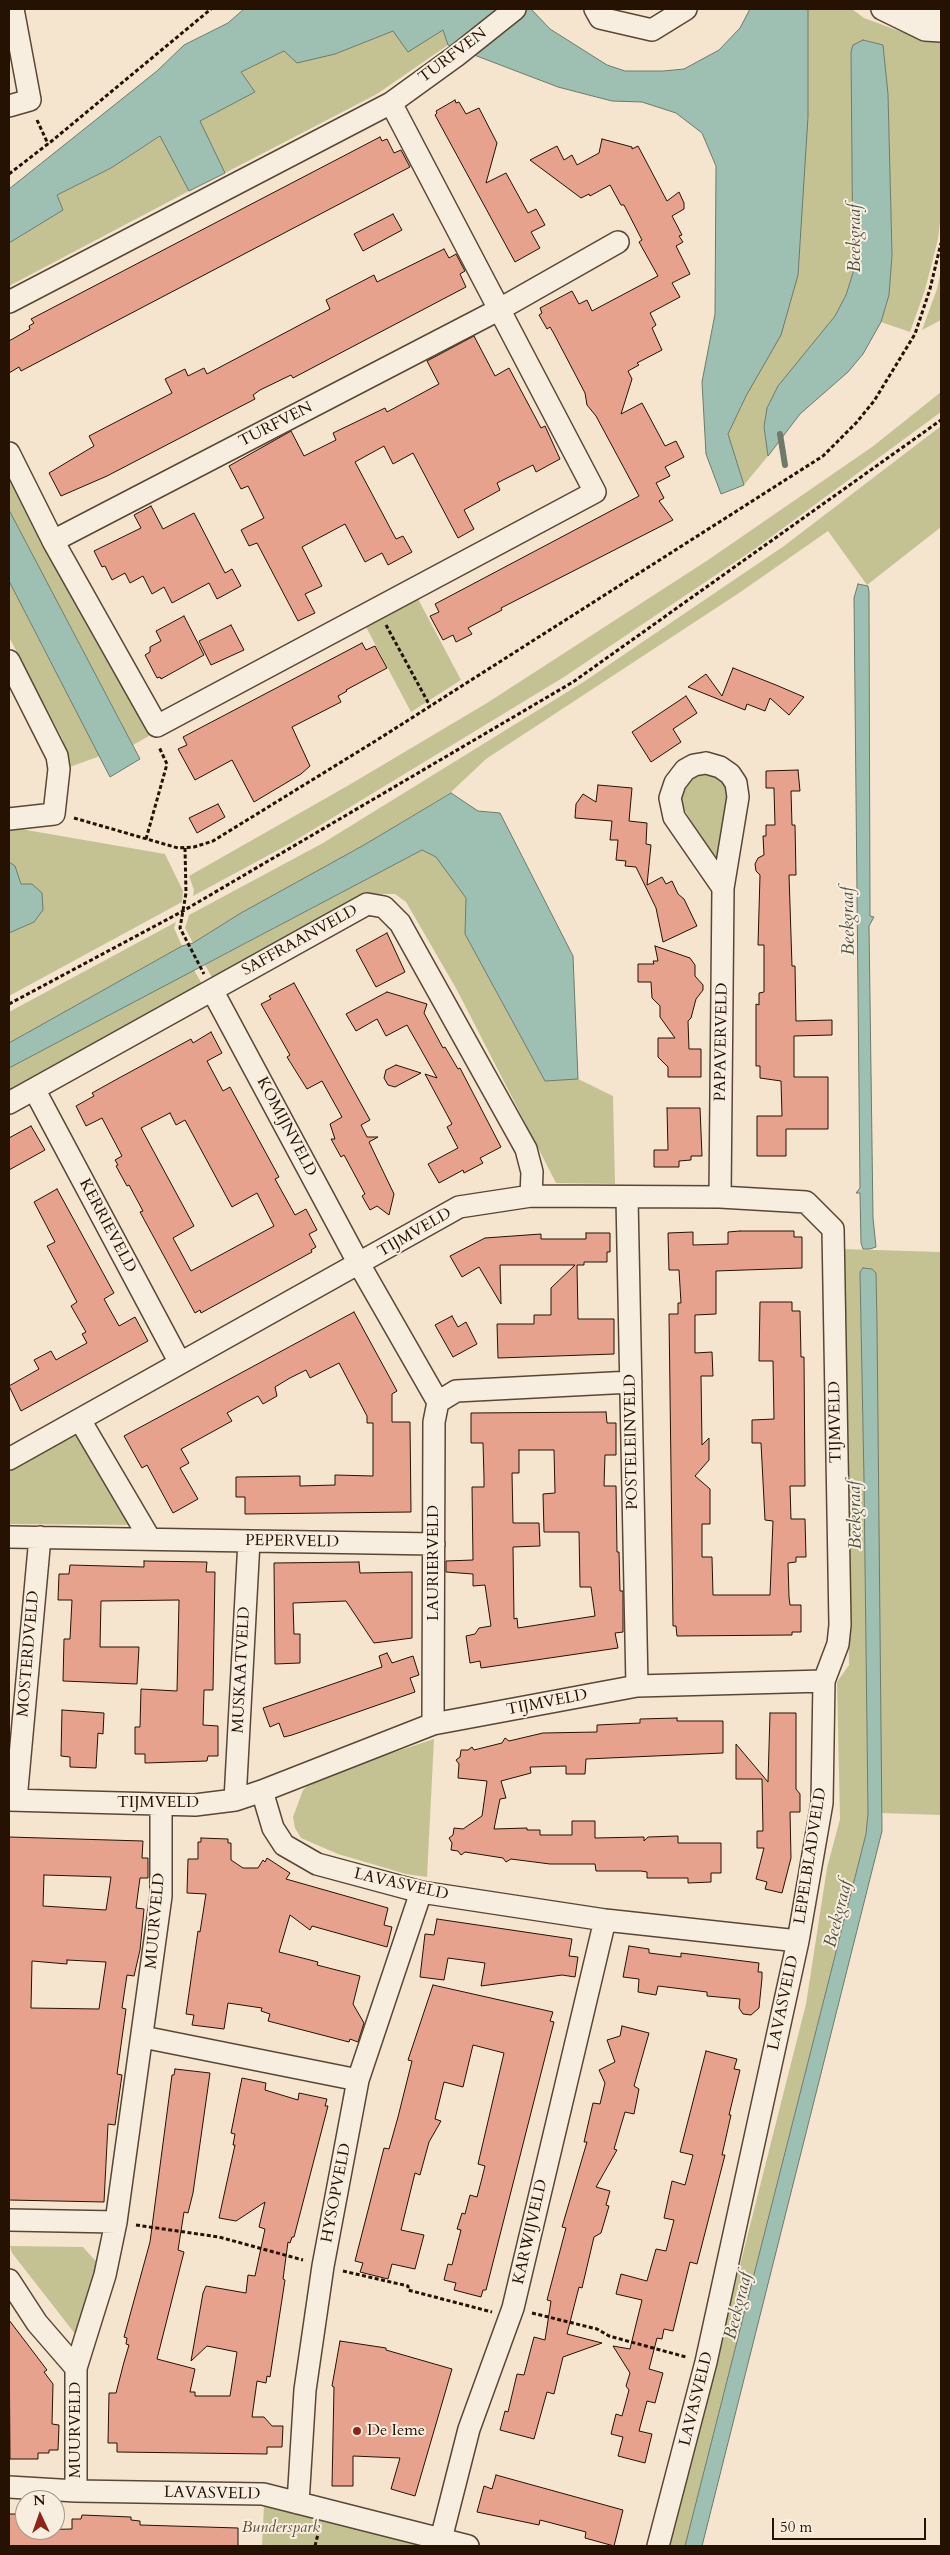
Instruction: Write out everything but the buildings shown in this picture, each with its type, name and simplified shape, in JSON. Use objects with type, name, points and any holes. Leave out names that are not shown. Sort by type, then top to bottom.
[{"type":"street","points":[[9,106],[30,100],[12,9]]},
{"type":"street","name":"TURFVEN","points":[[9,302],[391,103],[456,56],[515,9]]},
{"type":"street","points":[[595,9],[600,18],[652,30],[663,15],[686,9]]},
{"type":"street","points":[[890,13],[941,11]]},
{"type":"street","points":[[890,13],[925,30],[941,31]]},
{"type":"street","points":[[9,453],[53,541],[157,726],[595,492],[391,103]]},
{"type":"street","name":"TURFVEN","points":[[53,541],[500,309],[618,242]]},
{"type":"street","points":[[9,661],[58,756],[59,769],[54,814],[9,819]]},
{"type":"street","name":"PAPAVERVELD","points":[[720,1197],[723,888],[738,797],[736,783],[730,774],[720,767],[706,763],[694,765],[685,770],[674,782],[670,798],[674,817],[723,888]]},
{"type":"street","name":"SAFFRAANVELD","points":[[9,1103],[208,982],[367,904],[384,907],[400,923],[526,1149],[532,1172],[531,1196]]},
{"type":"street","name":"KOMIJNVELD","points":[[208,982],[359,1264]]},
{"type":"street","name":"KERRIEVELD","points":[[34,1089],[180,1363]]},
{"type":"street","name":"TIJMVELD","points":[[9,1459],[459,1207],[531,1196],[720,1197],[806,1202],[833,1229],[840,1625],[838,1644],[824,1681],[638,1686],[433,1724],[235,1800],[195,1805],[13,1800]]},
{"type":"street","name":"POSTELEINVELD","points":[[627,1198],[638,1686]]},
{"type":"street","points":[[359,1264],[438,1402],[456,1391],[631,1382]]},
{"type":"street","name":"LAURIERVELD","points":[[433,1724],[434,1422],[438,1402]]},
{"type":"street","points":[[80,1420],[150,1539]]},
{"type":"street","name":"PEPERVELD","points":[[9,1536],[434,1544]]},
{"type":"street","name":"MOSTERDVELD","points":[[13,1800],[40,1537]]},
{"type":"street","name":"MUSKAATVELD","points":[[235,1800],[249,1541]]},
{"type":"street","name":"LEPELBLADVELD","points":[[798,1941],[822,1803],[824,1681]]},
{"type":"street","name":"LAVASVELD","points":[[262,1791],[273,1828],[284,1845],[317,1864],[421,1892],[605,1920],[798,1941],[706,2362],[658,2546]]},
{"type":"street","name":"MUURVELD","points":[[76,2491],[76,2368],[105,2275],[116,2222],[162,1896],[161,1804]]},
{"type":"street","name":"HYSOPVELD","points":[[298,2503],[305,2390],[323,2266],[358,2080],[421,1892]]},
{"type":"street","name":"KARWIJVELD","points":[[441,2539],[469,2430],[513,2308],[605,1920]]},
{"type":"street","points":[[143,2037],[358,2080]]},
{"type":"street","points":[[9,2220],[116,2222]]},
{"type":"street","name":"MUURVELD","points":[[9,2280],[37,2323],[76,2368]]},
{"type":"street","name":"LAVASVELD","points":[[9,2487],[76,2491],[263,2494],[468,2546]]},
{"type":"path","points":[[9,174],[211,9]]},
{"type":"path","points":[[30,100],[48,144]]},
{"type":"path","points":[[54,814],[185,848],[213,840],[430,706],[823,456],[856,423],[874,401],[914,334],[930,289],[941,243]]},
{"type":"path","points":[[9,1004],[184,912],[573,682],[941,420]]},
{"type":"path","points":[[377,608],[430,706]]},
{"type":"path","points":[[146,838],[167,764],[157,742],[157,726]]},
{"type":"path","points":[[185,848],[186,893],[182,933],[208,982]]},
{"type":"path","points":[[513,2308],[597,2329],[610,2336],[706,2362]]},
{"type":"green space","points":[[808,9],[852,9],[864,18],[902,32],[941,38],[941,214],[938,239],[925,290],[910,332],[881,322],[889,295],[892,255],[888,94],[883,45],[864,40],[851,52],[853,273],[846,295],[835,316],[778,387],[767,408],[764,427],[768,456],[744,485],[728,434],[746,396],[808,117]]},
{"type":"green space","points":[[443,30],[448,45],[377,94],[225,173],[199,121],[255,92],[241,72],[284,51],[335,54],[393,31]]},
{"type":"green space","points":[[161,136],[189,191],[9,286],[9,243],[62,210],[57,195],[111,168]]},
{"type":"green space","points":[[941,270],[941,320],[922,330],[937,289]]},
{"type":"green space","points":[[941,392],[941,412],[756,548],[564,677],[291,843],[193,896],[194,890],[189,876],[349,785],[487,703],[708,560],[872,447]]},
{"type":"green space","points":[[941,426],[941,527],[867,585],[828,531],[739,593],[486,759],[450,793],[364,845],[241,913],[193,943],[185,928],[189,915],[323,843],[585,681],[784,546]]},
{"type":"green space","points":[[9,470],[149,736],[133,745],[9,510]]},
{"type":"green space","points":[[9,581],[100,756],[67,768],[63,740],[9,637]]},
{"type":"green space","points":[[417,597],[461,680],[411,712],[365,625]]},
{"type":"green space","points":[[701,774],[709,774],[724,783],[728,797],[722,856],[715,862],[680,802],[682,792],[691,780]]},
{"type":"green space","points":[[9,827],[165,854],[183,891],[182,902],[9,996],[9,933],[34,922],[15,866],[9,862]]},
{"type":"green space","points":[[422,850],[436,857],[466,898],[465,934],[545,1081],[578,1079],[613,1096],[615,1184],[556,1183],[457,990],[406,902],[395,894],[380,894],[215,983],[205,965]]},
{"type":"green space","points":[[176,922],[174,928],[182,946],[9,1043],[9,1012]]},
{"type":"green space","points":[[194,970],[205,989],[9,1094],[9,1068]]},
{"type":"green space","points":[[842,1249],[941,1252],[941,1815],[881,1813],[876,1273],[872,1269],[863,1268],[860,1272],[868,1814],[866,1834],[685,2546],[669,2546],[806,2004],[827,1868],[840,1819],[837,1682],[849,1665]]},
{"type":"green space","points":[[71,1427],[133,1525],[9,1524],[9,1460]]},
{"type":"green space","points":[[434,1739],[427,1877],[406,1874],[338,1854],[301,1838],[295,1828],[293,1817],[303,1790],[314,1779]]},
{"type":"green space","points":[[10,2246],[83,2247],[103,2269],[83,2344],[12,2253]]},
{"type":"green space","name":"Bunderspark","points":[[264,2505],[428,2546],[262,2546]]},
{"type":"water","points":[[244,9],[531,9],[550,29],[607,65],[625,71],[663,71],[684,69],[719,50],[740,28],[750,9],[808,9],[808,117],[798,275],[781,335],[746,396],[728,434],[744,485],[721,494],[706,454],[702,382],[715,314],[716,166],[702,133],[676,113],[642,102],[612,101],[558,87],[448,45],[443,30],[408,52],[393,31],[335,54],[297,63],[284,51],[241,72],[255,92],[200,121],[225,173],[189,191],[160,136],[111,168],[57,195],[63,210],[9,243],[9,189],[157,71],[184,45],[228,23]]},
{"type":"water","points":[[863,40],[883,45],[888,94],[892,255],[889,295],[881,322],[863,354],[848,372],[800,414],[768,456],[764,427],[767,408],[778,386],[835,316],[846,295],[853,273],[851,52],[853,45]]},
{"type":"water","points":[[9,510],[140,759],[110,777],[9,581]]},
{"type":"water","points":[[858,584],[868,586],[869,592],[870,916],[874,917],[869,926],[873,1218],[876,1247],[870,1249],[863,1249],[861,1243],[860,1193],[856,1193],[860,1188],[854,598]]},
{"type":"water","points":[[451,793],[478,811],[500,813],[573,956],[578,1079],[545,1081],[465,934],[466,898],[436,857],[422,850],[9,1068],[9,1043],[182,946],[193,943],[241,913],[364,845]]},
{"type":"water","points":[[9,862],[15,866],[21,884],[32,884],[42,893],[43,910],[34,922],[9,933]]},
{"type":"water","points":[[863,1268],[872,1269],[876,1273],[882,1831],[702,2546],[685,2546],[866,1834],[868,1814],[860,1272]]},
{"type":"waterway","name":"Beekgraaf","points":[[780,434],[785,465]]},
{"type":"place","name":"De Ieme","points":[[357,2431]]}]
